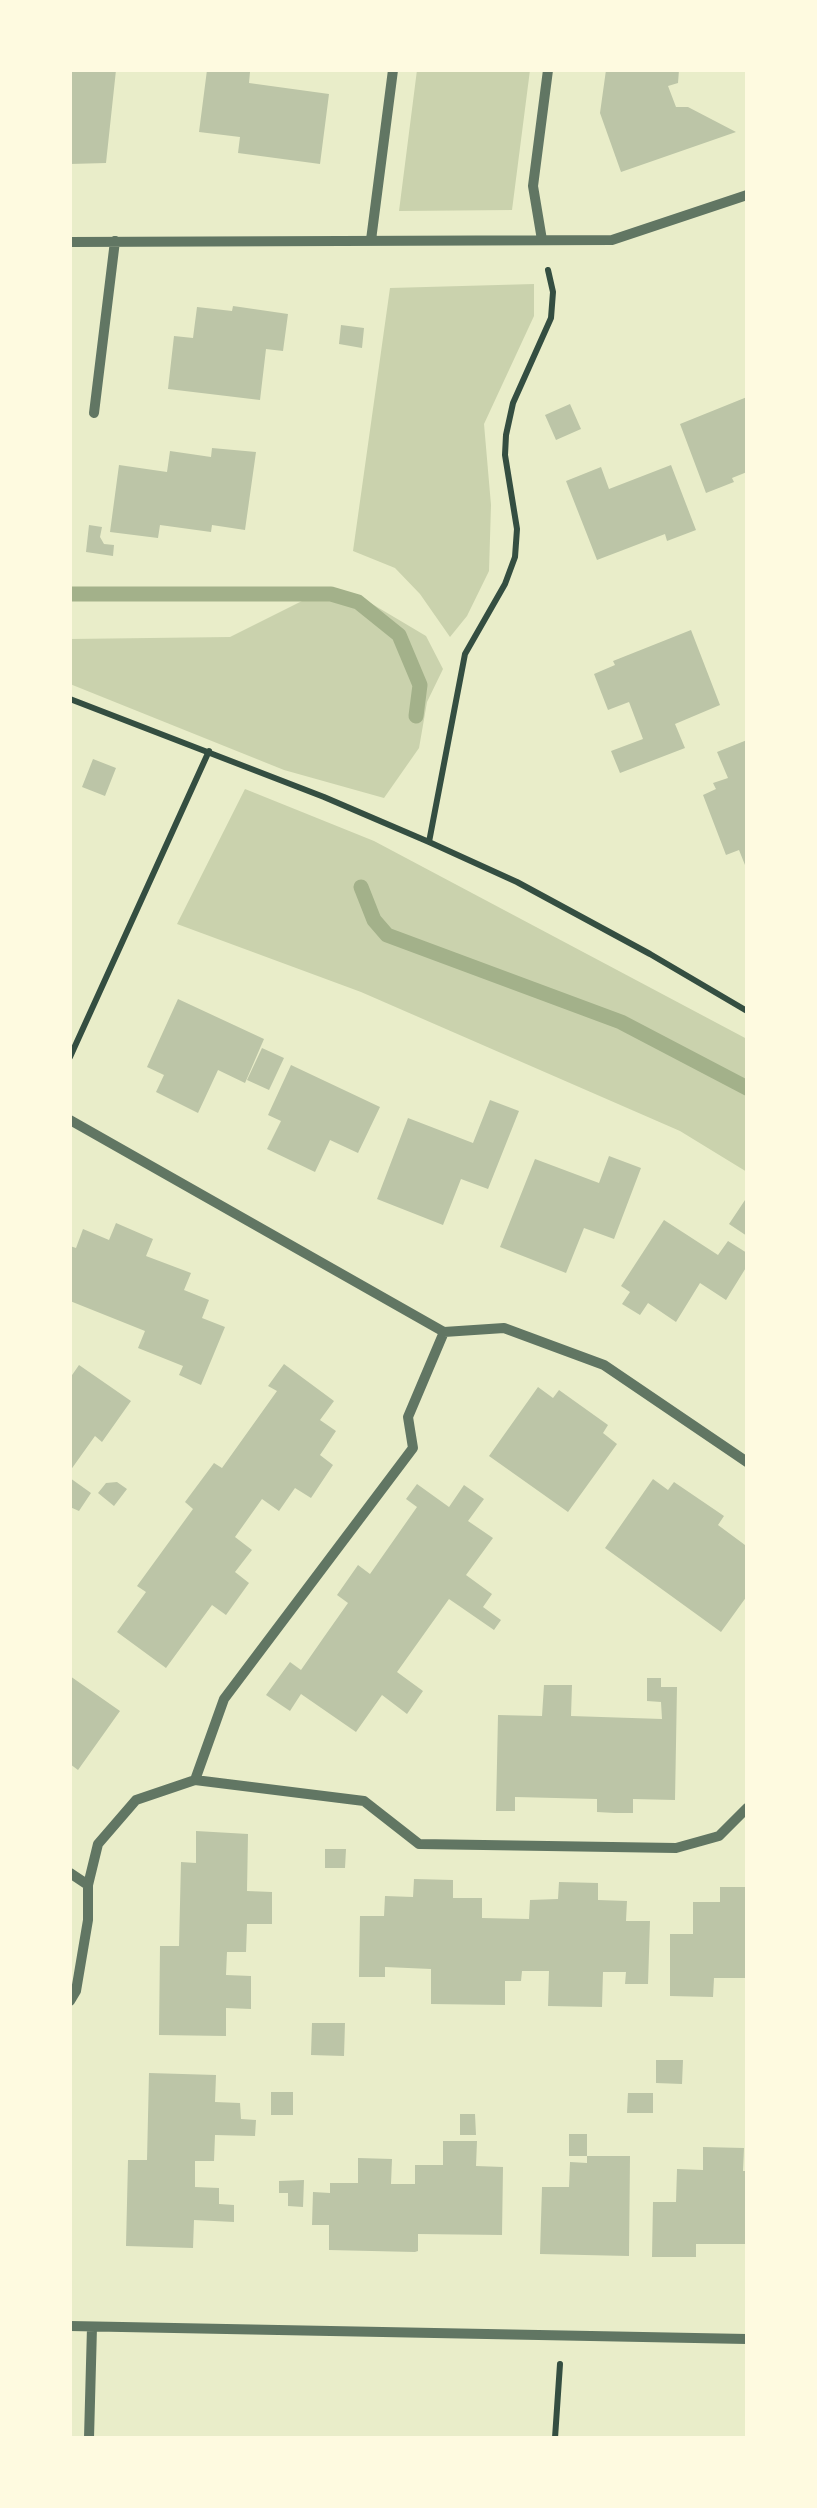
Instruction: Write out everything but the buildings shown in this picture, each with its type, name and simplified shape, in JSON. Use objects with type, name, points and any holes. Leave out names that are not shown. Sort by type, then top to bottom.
[{"type":"street","points":[[371,240],[393,70]]},
{"type":"street","points":[[542,240],[533,186],[548,70]]},
{"type":"street","points":[[70,242],[612,240],[747,195]]},
{"type":"street","points":[[94,412],[115,241]]},
{"type":"street","points":[[70,1120],[444,1332],[504,1328],[604,1364],[747,1462]]},
{"type":"street","points":[[195,1780],[224,1699],[412,1448],[408,1417],[444,1332]]},
{"type":"street","points":[[70,2001],[76,1991],[88,1920],[88,1885],[98,1844],[136,1800],[195,1780],[364,1800],[419,1844],[676,1848],[719,1836],[747,1808]]},
{"type":"street","points":[[70,1873],[88,1885]]},
{"type":"street","points":[[70,2326],[747,2338]]},
{"type":"street","points":[[89,2438],[92,2327]]},
{"type":"path","points":[[429,842],[465,654],[516,557],[506,436],[513,402],[551,318],[552,292],[542,240]]},
{"type":"path","points":[[70,698],[209,751],[516,882],[747,1011]]},
{"type":"path","points":[[70,1057],[209,751]]},
{"type":"path","points":[[555,2438],[562,2334]]},
{"type":"green space","points":[[417,70],[530,70],[512,210],[399,211]]},
{"type":"green space","points":[[534,284],[534,316],[484,424],[491,505],[489,571],[467,616],[450,637],[420,594],[395,568],[353,551],[390,288]]},
{"type":"green space","points":[[324,590],[362,598],[426,636],[443,669],[427,702],[419,748],[384,798],[284,770],[70,684],[70,639],[230,637]]},
{"type":"green space","points":[[245,789],[374,841],[747,1039],[747,1172],[680,1131],[361,992],[177,924]]},
{"type":"waterway","points":[[70,594],[331,594],[358,602],[399,635],[420,685],[416,716]]},
{"type":"waterway","points":[[361,887],[374,920],[387,935],[621,1022],[747,1088]]}]
